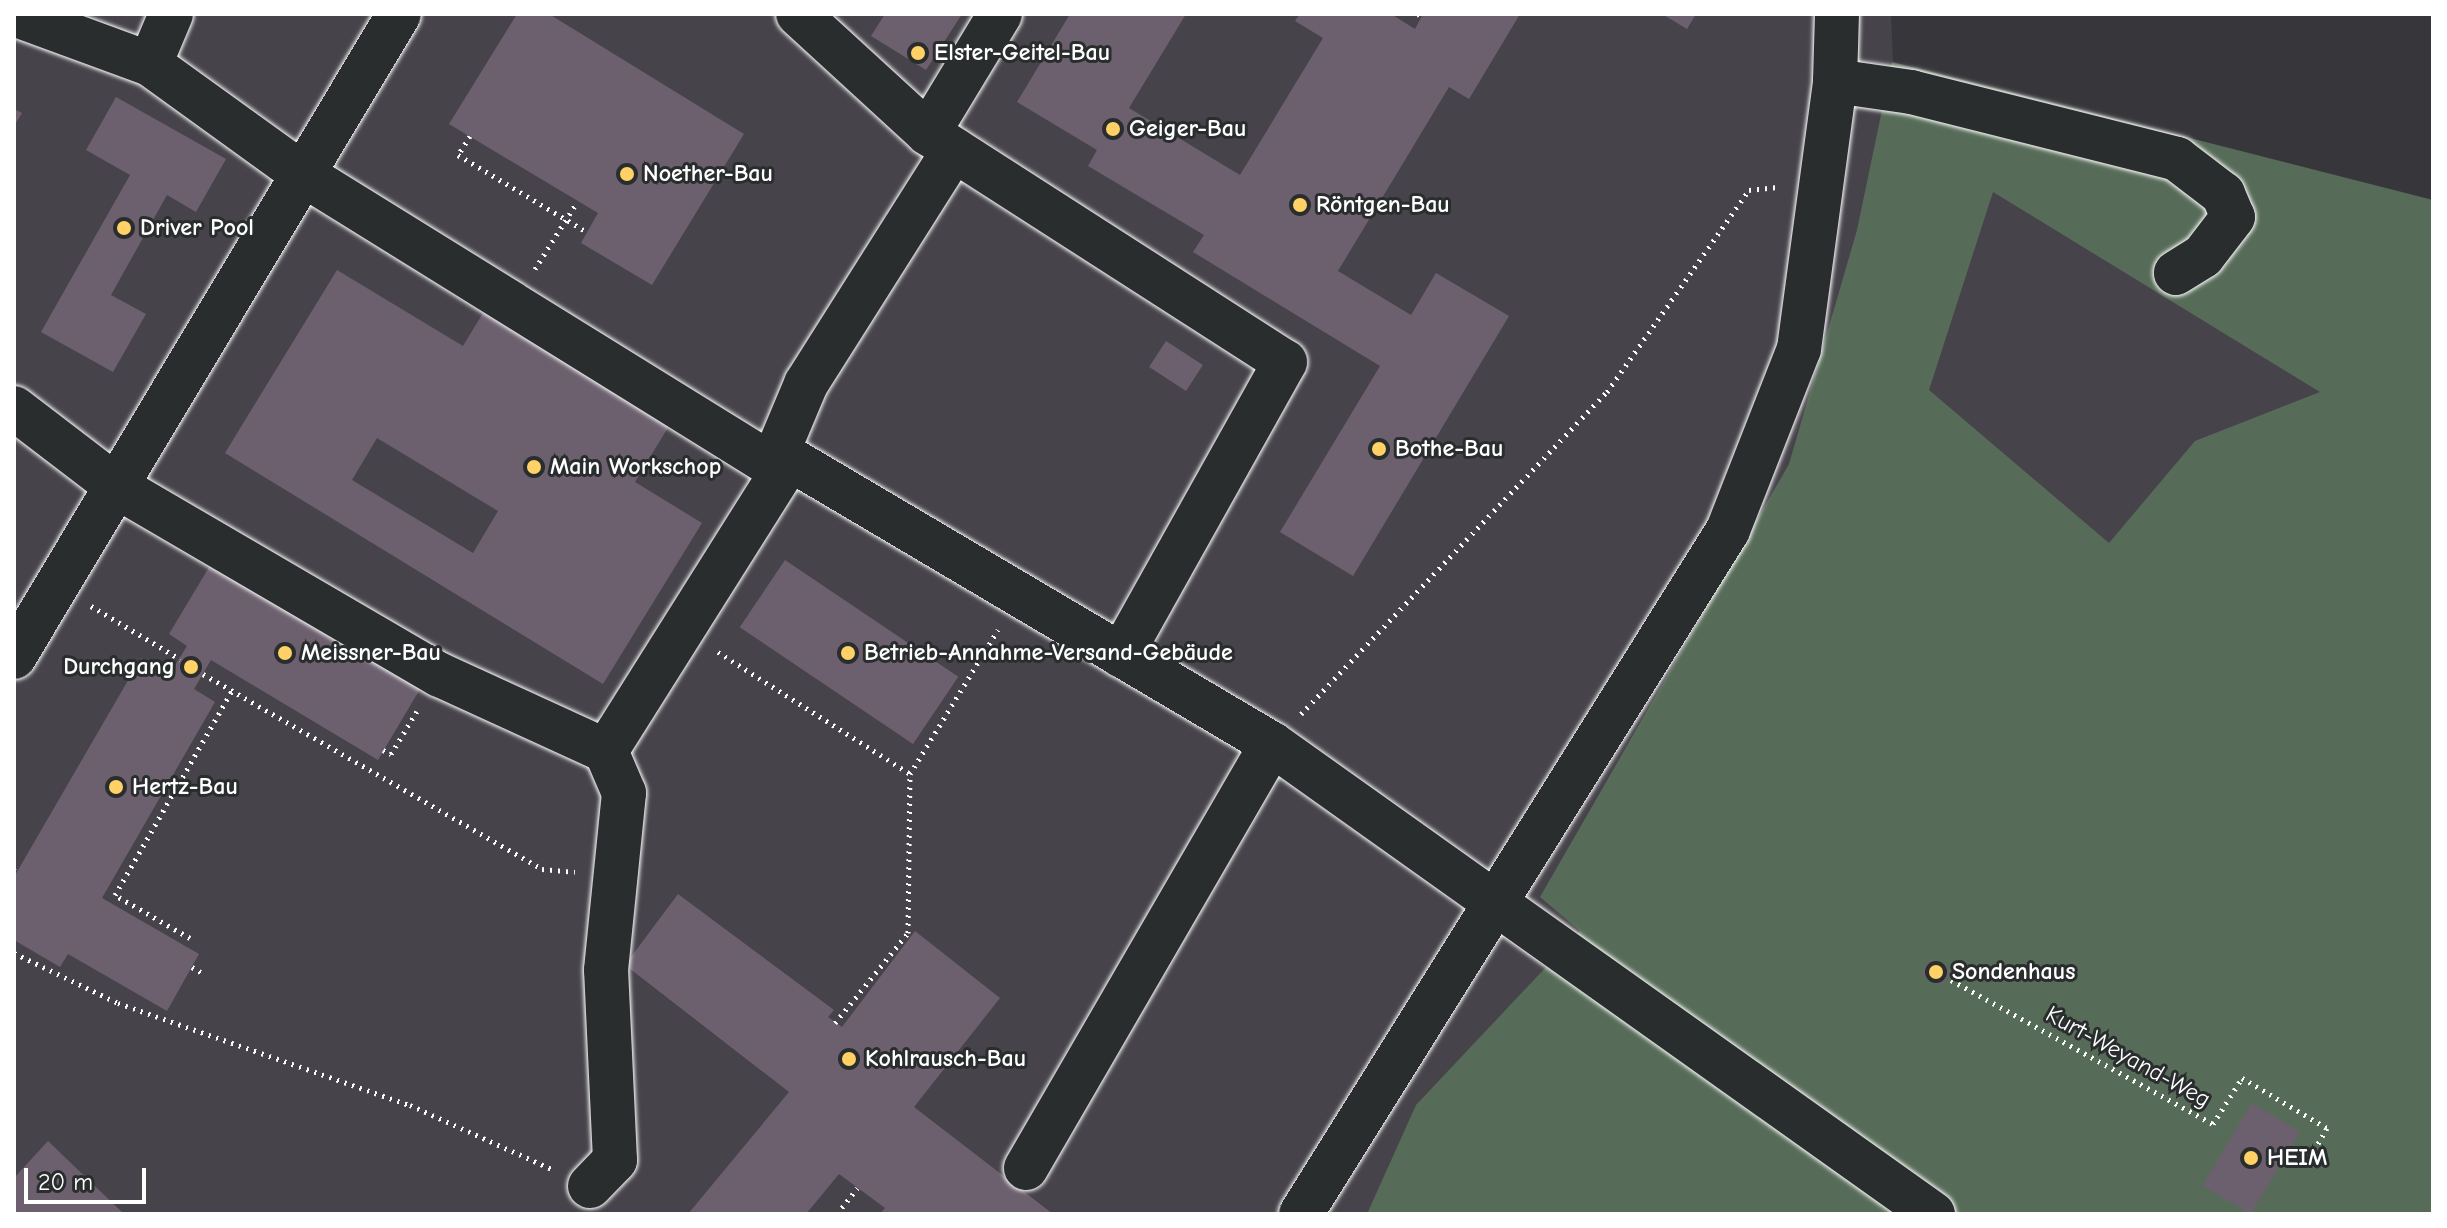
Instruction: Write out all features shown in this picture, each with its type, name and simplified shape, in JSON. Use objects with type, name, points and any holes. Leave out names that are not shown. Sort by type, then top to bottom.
[{"type":"lane","points":[[14,14],[150,64],[301,173],[513,304],[1272,744],[1498,908],[1933,1214]]},
{"type":"lane","points":[[150,64],[171,14]]},
{"type":"lane","points":[[14,657],[301,173],[399,14]]},
{"type":"lane","points":[[606,751],[684,631],[781,462],[806,384],[941,141],[1000,14]]},
{"type":"lane","points":[[1301,1214],[1498,908],[1728,530],[1799,349],[1835,81],[1837,14]]},
{"type":"lane","points":[[814,18],[941,141],[1285,362],[1121,655]]},
{"type":"lane","points":[[1835,81],[1911,92],[2177,159],[2223,194],[2233,217],[2203,256],[2176,273]]},
{"type":"lane","points":[[14,408],[116,486],[440,675],[606,751],[624,793],[606,970],[615,1160],[590,1186]]},
{"type":"lane","points":[[1026,1168],[1272,744]]},
{"type":"path","points":[[470,136],[458,155],[587,232]]},
{"type":"path","points":[[1272,744],[1607,392],[1749,190],[1821,183]]},
{"type":"path","points":[[513,304],[577,202]]},
{"type":"path","points":[[56,585],[180,659]]},
{"type":"path","points":[[835,1023],[908,933],[910,774],[1019,595]]},
{"type":"path","points":[[684,631],[910,774]]},
{"type":"path","points":[[203,674],[542,869]]},
{"type":"path","points":[[383,750],[391,754],[440,675]]},
{"type":"path","points":[[190,938],[115,895],[232,691]]},
{"type":"path","points":[[393,734],[401,738]]},
{"type":"path","points":[[14,953],[118,1003],[410,1105],[590,1186]]},
{"type":"path","points":[[192,967],[202,973]]},
{"type":"path","name":"Kurt-Weyand-Weg","points":[[1951,980],[2213,1124],[2242,1078],[2327,1128],[2313,1152]]},
{"type":"path","points":[[837,1214],[857,1188]]},
{"type":"shaded area","points":[[14,14],[1891,14],[1893,63],[2321,392],[2433,1214],[14,1214]]},
{"type":"green space","points":[[1892,62],[2433,200],[2433,1214],[1367,1214],[1416,1105],[1580,931],[1540,897],[1789,464],[1857,230]],"holes":[[[1993,192],[2320,392],[2195,441],[2109,543],[1929,390]]]},
{"type":"building","name":"Noether-Bau","points":[[517,14],[549,14],[744,134],[652,285],[581,243],[598,213],[449,124]]},
{"type":"building","name":"Elster-Geitel-Bau","points":[[885,14],[962,14],[926,70],[871,36]]},
{"type":"building","points":[[1070,14],[1186,14],[1129,108],[1240,175],[1323,38],[1295,21],[1300,14],[1391,14],[1415,29],[1423,14],[1520,14],[1469,99],[1449,87],[1338,271],[1411,315],[1436,273],[1509,316],[1353,576],[1280,532],[1380,366],[1193,252],[1204,235],[1088,166],[1097,150],[1017,102]]},
{"type":"building","points":[[1662,14],[1696,14],[1687,29]]},
{"type":"building","name":"Driver Pool","points":[[116,97],[226,159],[196,212],[167,195],[111,295],[146,314],[113,372],[41,332],[130,175],[86,150]]},
{"type":"building","points":[[14,109],[22,113],[14,126]]},
{"type":"building","name":"Main Workschop","points":[[337,270],[463,346],[492,298],[678,411],[635,482],[702,523],[603,684],[225,453]],"holes":[[[377,438],[498,511],[473,553],[352,480]]]},
{"type":"building","points":[[1166,341],[1203,365],[1186,391],[1149,367]]},
{"type":"building","points":[[214,559],[423,684],[378,760],[211,660],[194,689],[215,702],[102,898],[199,954],[167,1011],[68,954],[60,967],[14,940],[14,877],[141,658],[169,675],[187,646],[169,634]]},
{"type":"building","name":"Betrieb-Annahme-Versand-Gebäude","points":[[785,560],[958,677],[913,744],[740,627]]},
{"type":"building","name":"Kohlrausch-Bau","points":[[678,894],[834,1010],[828,1017],[842,1027],[915,931],[1000,998],[914,1107],[1053,1214],[880,1214],[885,1208],[839,1174],[806,1214],[688,1214],[789,1092],[625,965]]},
{"type":"building","name":"Sondenhaus","points":[[1930,959],[1951,971],[1942,986],[1922,974]]},
{"type":"building","name":"HEIM","points":[[2252,1103],[2300,1132],[2251,1214],[2203,1185]]},
{"type":"building","points":[[48,1141],[124,1214],[14,1214],[14,1178]]},
{"type":"place","name":"Elster-Geitel-Bau","points":[[918,53]]},
{"type":"place","name":"Geiger-Bau","points":[[1113,129]]},
{"type":"place","name":"Noether-Bau","points":[[627,174]]},
{"type":"place","name":"Röntgen-Bau","points":[[1300,205]]},
{"type":"place","name":"Driver Pool","points":[[124,228]]},
{"type":"place","name":"Bothe-Bau","points":[[1379,449]]},
{"type":"place","name":"Main Workschop","points":[[534,467]]},
{"type":"place","name":"Meissner-Bau","points":[[285,653]]},
{"type":"place","name":"Betrieb-Annahme-Versand-Gebäude","points":[[848,653]]},
{"type":"place","name":"Durchgang","points":[[191,667]]},
{"type":"place","name":"Hertz-Bau","points":[[116,787]]},
{"type":"place","name":"Sondenhaus","points":[[1936,972]]},
{"type":"place","name":"Kohlrausch-Bau","points":[[849,1059]]},
{"type":"place","name":"HEIM","points":[[2251,1158]]}]
